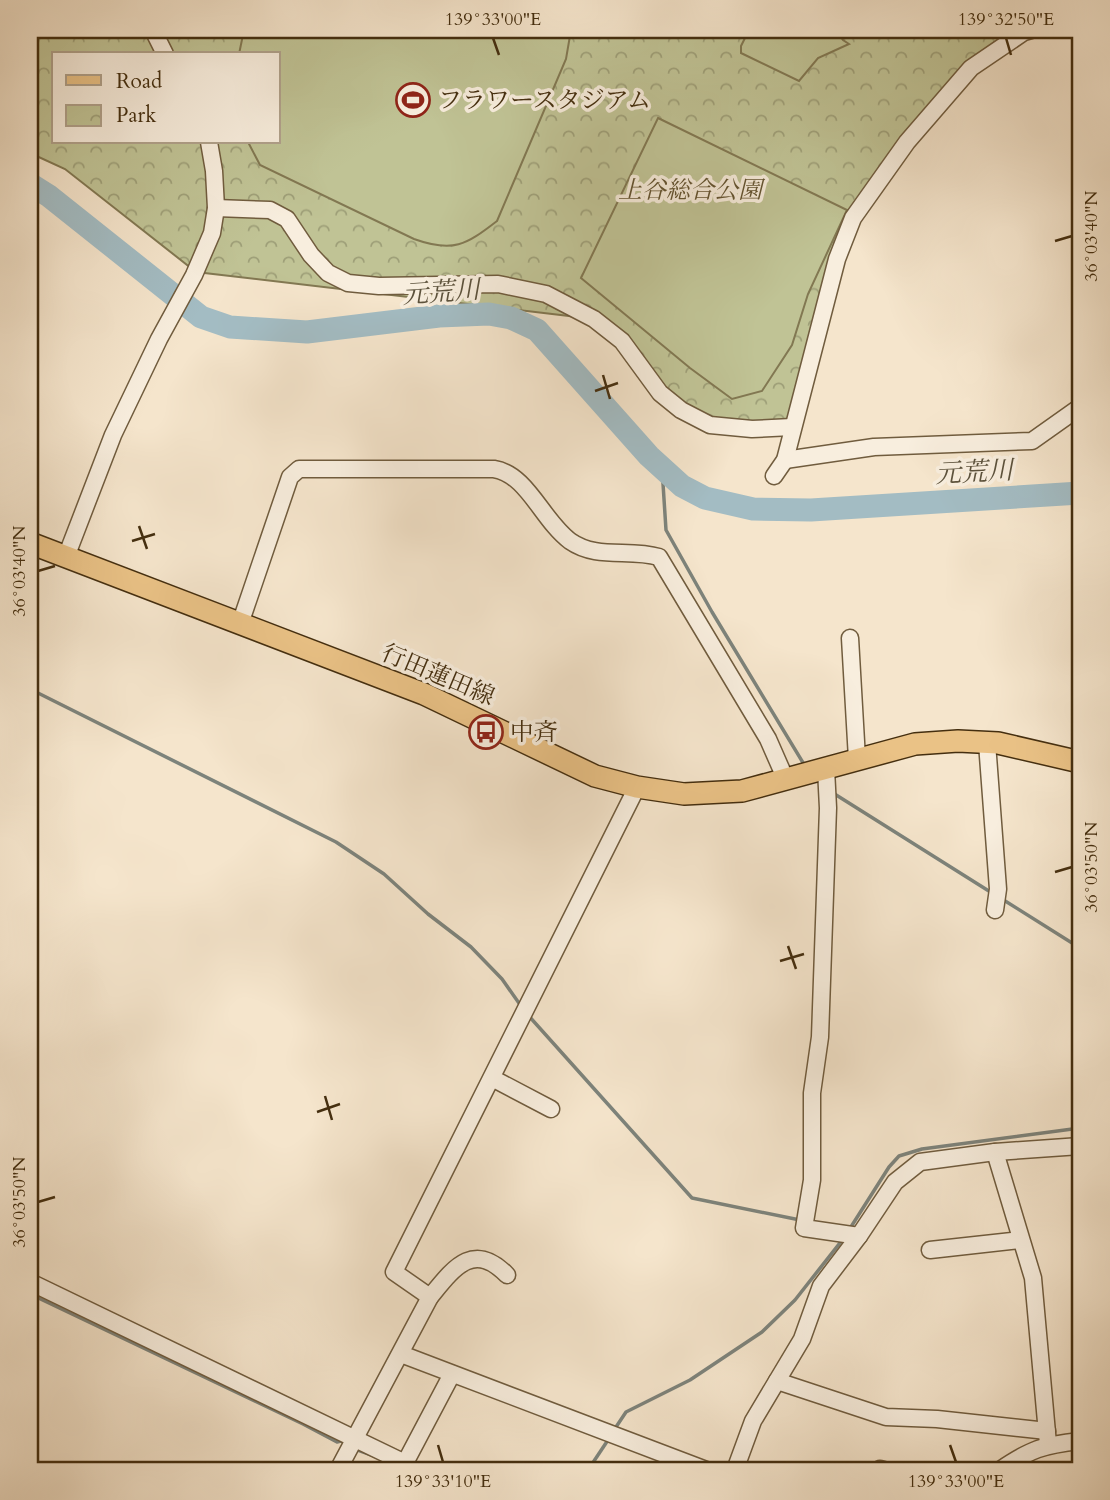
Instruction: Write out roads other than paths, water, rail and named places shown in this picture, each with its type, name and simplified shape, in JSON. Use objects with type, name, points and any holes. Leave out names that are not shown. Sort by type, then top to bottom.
[{"type":"main road","name":"行田蓮田線","points":[[30,543],[424,694],[596,776],[637,788],[684,794],[742,791],[915,744],[958,741],[987,743],[1080,762]]},
{"type":"street","points":[[153,30],[164,52]]},
{"type":"street","points":[[774,476],[785,460],[837,259],[853,218],[907,142],[971,68],[1031,30]]},
{"type":"street","points":[[66,557],[113,435],[194,275],[212,233],[216,208],[209,144]]},
{"type":"street","points":[[216,208],[270,210],[287,219],[311,255],[328,273],[348,283],[498,284],[546,294],[594,319],[622,341],[660,393],[681,410],[710,425],[752,429],[792,427]]},
{"type":"street","points":[[785,460],[874,447],[1032,441],[1080,407]]},
{"type":"street","points":[[240,624],[290,477],[299,469],[506,471],[518,479],[541,511],[569,540],[588,551],[649,554],[659,557],[768,739],[786,779]]},
{"type":"street","points":[[850,638],[857,759]]},
{"type":"street","points":[[987,743],[998,889],[995,910]]},
{"type":"street","points":[[826,769],[828,808],[820,1037],[812,1093],[812,1180],[804,1228],[859,1236]]},
{"type":"street","points":[[430,1297],[394,1272],[637,788]]},
{"type":"street","points":[[492,1077],[551,1109]]},
{"type":"street","points":[[735,1470],[753,1421],[802,1339],[821,1286],[895,1182],[920,1162],[995,1152],[1080,1146]]},
{"type":"street","points":[[995,1152],[1033,1278],[1047,1438]]},
{"type":"street","points":[[930,1250],[1020,1240]]},
{"type":"street","points":[[338,1470],[430,1297],[455,1267],[465,1261],[485,1259],[496,1264],[508,1275]]},
{"type":"street","points":[[30,1282],[351,1445],[405,1463],[452,1374]]},
{"type":"street","points":[[401,1354],[706,1470]]},
{"type":"street","points":[[777,1381],[886,1417],[937,1419],[1080,1441]]},
{"type":"street","points":[[999,1470],[1047,1438]]},
{"type":"waterway","name":"元荒川","points":[[30,184],[49,196],[201,317],[230,327],[307,332],[439,316],[489,314],[511,318],[537,330],[649,456],[682,486],[705,498],[753,509],[811,510],[1080,493]]},
{"type":"waterway","points":[[662,468],[666,530],[805,766]]},
{"type":"waterway","points":[[30,689],[336,842],[384,874],[428,914],[471,947],[502,979],[521,1006]]},
{"type":"waterway","points":[[833,793],[992,893]]},
{"type":"waterway","points":[[1002,899],[1080,948]]},
{"type":"waterway","points":[[528,1015],[692,1198],[800,1220]]},
{"type":"waterway","points":[[849,1230],[889,1167],[899,1156],[922,1149],[1080,1128]]},
{"type":"waterway","points":[[614,1430],[626,1412],[690,1380],[762,1332],[795,1300],[843,1239]]},
{"type":"waterway","points":[[30,1294],[348,1445]]},
{"type":"waterway","points":[[588,1470],[610,1437]]},
{"type":"waterway","points":[[355,1449],[377,1457]]},
{"type":"waterway","points":[[407,1467],[419,1470]]},
{"type":"place","name":"フラワースタジアム","points":[[413,100]]},
{"type":"place","name":"中斉","points":[[486,732]]},
{"type":"park label","name":"上谷総合公園","points":[[690,190]]}]
